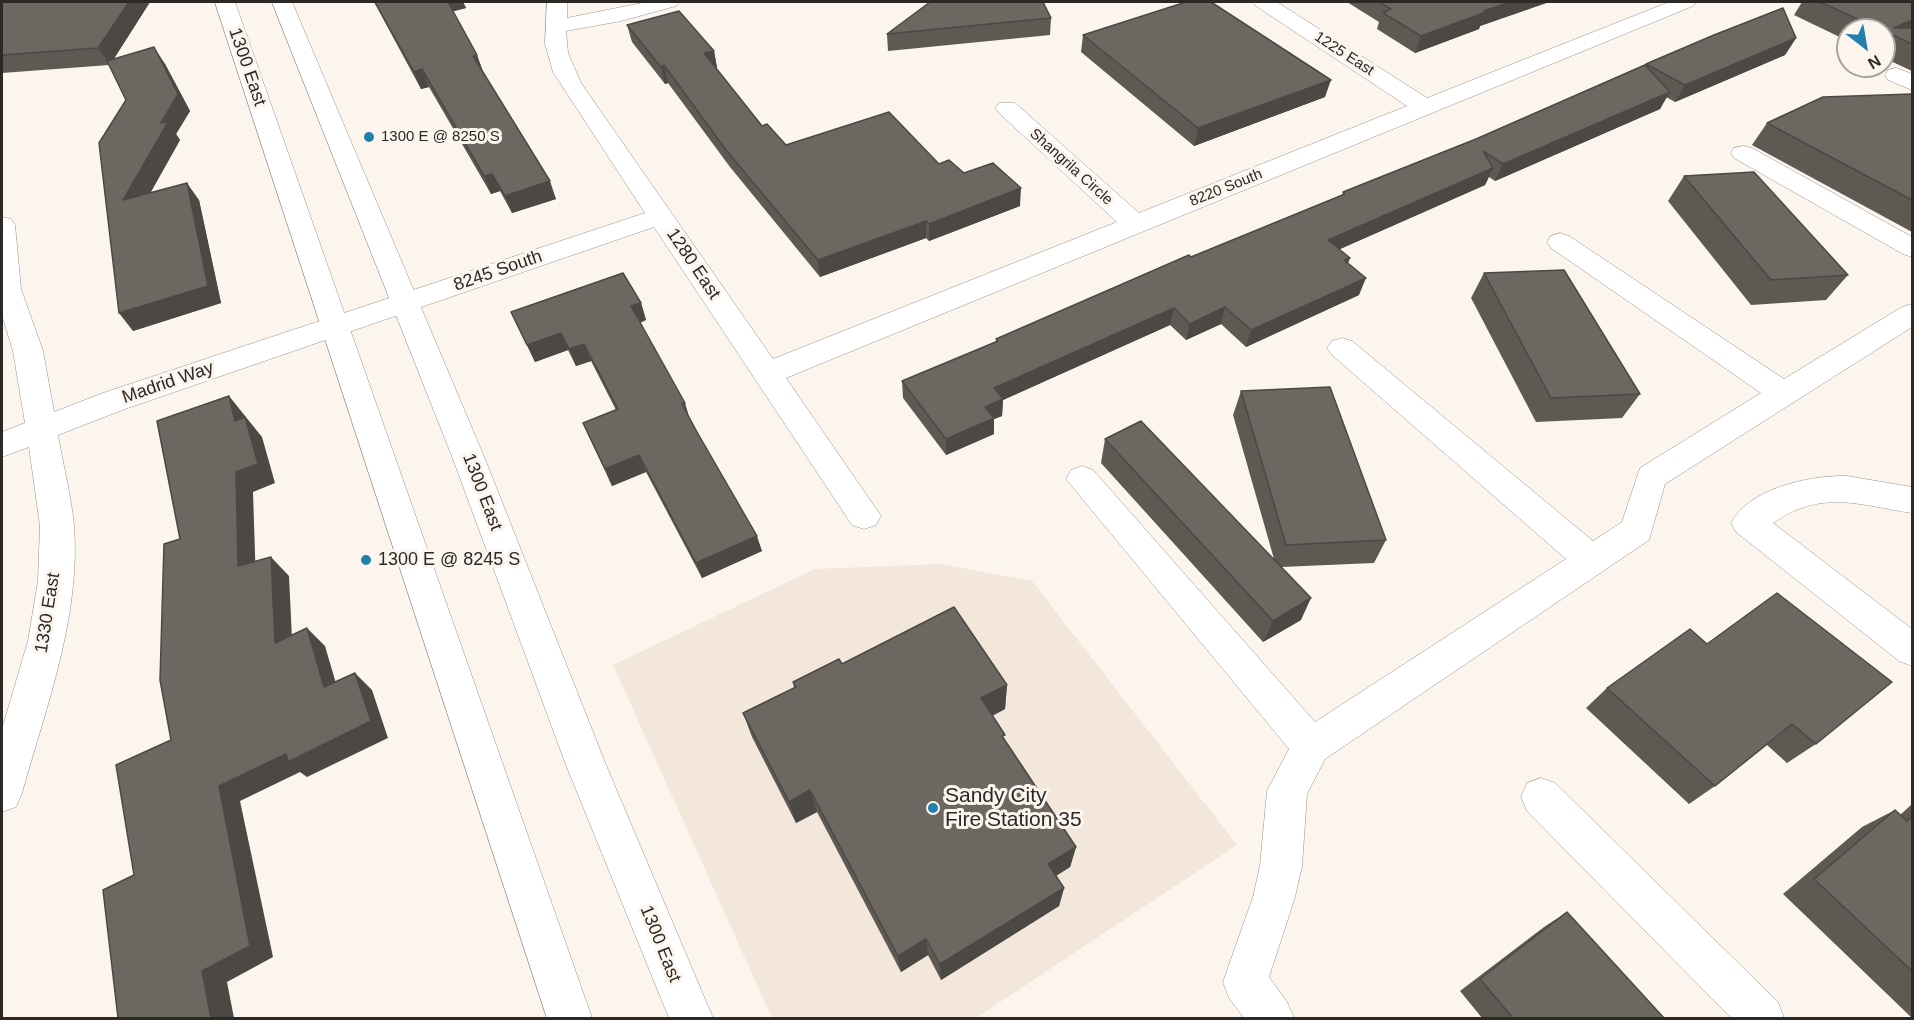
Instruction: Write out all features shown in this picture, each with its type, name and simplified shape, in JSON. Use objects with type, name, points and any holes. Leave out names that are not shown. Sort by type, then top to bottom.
[{"type":"street","name":"1300 East","points":[[225,2],[570,1018]]},
{"type":"street","name":"1300 East","points":[[282,2],[470,459],[586,765],[691,1018]]},
{"type":"street","points":[[556,14],[621,15],[669,2]]},
{"type":"street","name":"1225 East","points":[[1263,2],[1425,107]]},
{"type":"street","name":"8220 South","points":[[766,374],[1425,107],[1647,7],[1686,2]]},
{"type":"street","name":"1280 East","points":[[556,14],[554,45],[559,64],[766,374],[864,516]]},
{"type":"street","name":"Shangrila Circle","points":[[1007,108],[1136,225]]},
{"type":"street","points":[[1743,153],[1912,248]]},
{"type":"street","name":"8245 South","points":[[335,326],[661,216]]},
{"type":"street","name":"1330 East","points":[[2,225],[7,289],[28,351],[57,526],[55,581],[46,641],[2,793]]},
{"type":"street","points":[[1560,242],[1784,394]]},
{"type":"street","points":[[1271,1018],[1245,982],[1281,866],[1287,791],[1311,746],[1637,530],[1651,477],[1912,314]]},
{"type":"street","name":"Madrid Way","points":[[2,445],[335,326]]},
{"type":"street","points":[[1342,348],[1593,561]]},
{"type":"street","points":[[1082,479],[1311,746]]},
{"type":"street","points":[[1912,500],[1845,488],[1811,490],[1783,500],[1748,523],[1912,650]]},
{"type":"street","points":[[1541,797],[1762,1018]]},
{"type":"shaded area","points":[[941,564],[1032,581],[1237,845],[976,1018],[772,1018],[613,665],[815,569]]},
{"type":"building","points":[[2,2],[129,2],[98,48],[2,55]]},
{"type":"building","points":[[375,2],[448,2],[477,55],[473,56],[550,181],[505,196],[492,174],[484,176],[422,69],[414,72]]},
{"type":"building","points":[[930,2],[1043,2],[1051,18],[887,34]]},
{"type":"building","points":[[1186,2],[1211,2],[1331,80],[1198,128],[1083,35]]},
{"type":"building","points":[[1379,2],[1510,2],[1421,36],[1383,13],[1391,9]]},
{"type":"building","points":[[1820,2],[1912,2],[1912,20],[1896,27],[1896,18],[1855,18]]},
{"type":"building","points":[[1783,8],[1796,38],[1685,85],[1646,64],[1714,35]]},
{"type":"building","points":[[679,11],[714,51],[704,53],[762,126],[767,124],[786,145],[889,112],[939,164],[949,160],[964,173],[993,163],[1021,188],[929,224],[926,221],[818,260],[726,150],[664,65],[661,67],[627,25]]},
{"type":"building","points":[[1896,28],[1912,28],[1912,44],[1896,37]]},
{"type":"building","points":[[154,47],[178,94],[161,123],[168,122],[123,200],[187,183],[208,286],[119,313],[99,143],[126,100],[107,61]]},
{"type":"building","points":[[1645,65],[1670,92],[1503,164],[1483,151],[1493,168],[1328,240],[1350,258],[1344,260],[1366,278],[1251,330],[1225,307],[1190,324],[1174,308],[994,388],[1003,399],[985,407],[994,418],[946,439],[902,381],[998,341],[996,339],[1189,255],[1191,257],[1345,194],[1343,192],[1476,139]]},
{"type":"building","points":[[1912,94],[1912,200],[1767,123],[1823,97]]},
{"type":"building","points":[[1754,172],[1848,275],[1771,280],[1684,176]]},
{"type":"building","points":[[1564,270],[1640,394],[1551,398],[1484,273]]},
{"type":"building","points":[[623,273],[641,303],[631,306],[685,403],[682,404],[697,432],[757,536],[696,563],[639,455],[605,469],[583,423],[618,409],[584,344],[569,349],[561,333],[527,345],[511,312]]},
{"type":"building","points":[[1330,387],[1386,540],[1286,545],[1241,391]]},
{"type":"building","points":[[229,396],[235,421],[245,417],[258,464],[236,472],[238,566],[271,557],[275,643],[307,628],[324,687],[355,673],[371,721],[288,762],[286,754],[219,786],[250,946],[202,971],[211,1018],[118,1018],[103,890],[134,875],[116,765],[171,740],[160,680],[164,544],[180,539],[157,421]]},
{"type":"building","points":[[1141,421],[1311,598],[1273,621],[1105,439]]},
{"type":"building","points":[[1777,593],[1892,682],[1816,744],[1792,724],[1715,786],[1607,688],[1690,629],[1707,644]]},
{"type":"building","name":"Sandy City Fire Station 35","points":[[954,607],[1007,685],[981,698],[1005,735],[1002,736],[1076,847],[1048,864],[1064,888],[940,964],[926,939],[898,956],[810,790],[789,802],[743,713],[796,687],[793,682],[839,659],[842,664]]},
{"type":"building","points":[[1895,810],[1907,821],[1912,816],[1912,971],[1814,879]]},
{"type":"building","points":[[1567,912],[1664,1018],[1513,1018],[1480,979]]},
{"type":"place","name":"1300 E @ 8250 S","points":[[369,137]]},
{"type":"place","name":"1300 E @ 8245 S","points":[[366,560]]},
{"type":"place","name":"Sandy City Fire Station 35","points":[[933,808]]}]
